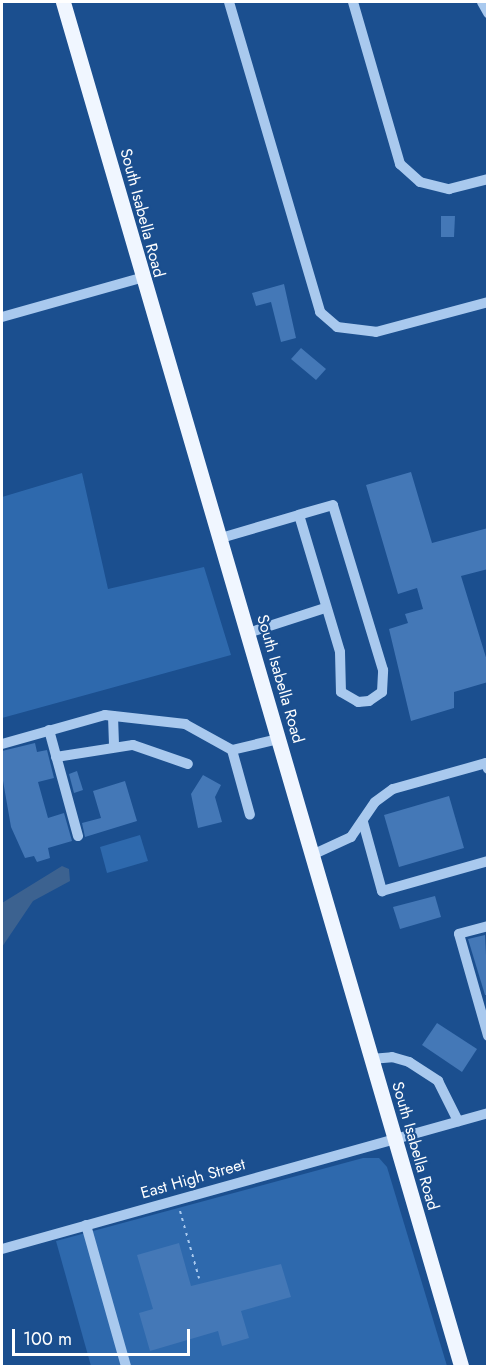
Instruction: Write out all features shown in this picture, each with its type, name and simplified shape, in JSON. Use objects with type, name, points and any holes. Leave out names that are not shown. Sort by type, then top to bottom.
[{"type":"main road","name":"South Isabella Road","points":[[63,2],[141,278],[221,538],[461,1366]]},
{"type":"street","points":[[229,2],[320,312],[338,327],[376,332],[488,302]]},
{"type":"street","points":[[353,2],[400,165],[420,182],[449,189],[488,179]]},
{"type":"street","points":[[482,2],[488,13]]},
{"type":"street","points":[[2,317],[141,278]]},
{"type":"street","points":[[221,538],[299,515],[333,505],[383,670],[382,692],[369,701],[358,702],[341,692],[340,652],[299,515]]},
{"type":"street","points":[[248,633],[326,608]]},
{"type":"street","points":[[2,744],[49,730],[113,716],[185,724],[232,750],[278,739]]},
{"type":"street","points":[[113,716],[114,746]]},
{"type":"street","points":[[49,730],[78,836]]},
{"type":"street","points":[[56,757],[114,746],[154,749],[188,764]]},
{"type":"street","points":[[232,750],[250,815]]},
{"type":"street","points":[[312,855],[351,837],[375,802],[393,789],[486,763],[488,769]]},
{"type":"street","points":[[363,822],[382,891],[488,861]]},
{"type":"street","points":[[488,926],[459,934],[488,1036]]},
{"type":"street","points":[[371,1059],[392,1057],[409,1062],[438,1081],[458,1120]]},
{"type":"street","name":"East High Street","points":[[2,1249],[488,1113]]},
{"type":"street","points":[[86,1225],[126,1366]]},
{"type":"path","points":[[177,1199],[199,1278]]},
{"type":"shaded area","points":[[82,473],[108,589],[204,567],[231,655],[2,718],[2,497]]},
{"type":"shaded area","points":[[140,835],[148,861],[107,873],[100,847]]},
{"type":"shaded area","points":[[62,866],[69,869],[70,881],[33,901],[2,947],[2,903]]},
{"type":"shaded area","points":[[363,1158],[379,1158],[387,1167],[447,1366],[91,1366],[56,1241]]},
{"type":"building","points":[[441,216],[455,216],[454,237],[441,237]]},
{"type":"building","points":[[284,284],[296,338],[281,342],[271,302],[256,306],[252,293]]},
{"type":"building","points":[[301,348],[326,369],[316,380],[291,359]]},
{"type":"building","points":[[411,472],[432,543],[488,528],[488,569],[461,576],[488,664],[488,682],[454,692],[454,708],[411,721],[389,629],[408,623],[405,614],[423,609],[417,588],[398,594],[366,485]]},
{"type":"building","points":[[35,743],[37,752],[47,750],[54,778],[38,782],[48,818],[64,813],[72,841],[48,848],[50,858],[37,862],[34,856],[25,858],[11,827],[2,775],[2,751]]},
{"type":"building","points":[[77,771],[83,790],[74,793],[69,774]]},
{"type":"building","points":[[203,775],[221,785],[215,797],[222,822],[198,828],[191,794]]},
{"type":"building","points":[[125,781],[137,821],[85,837],[82,823],[101,818],[93,791]]},
{"type":"building","points":[[449,796],[464,848],[399,867],[384,815]]},
{"type":"building","points":[[435,896],[441,917],[400,929],[393,907]]},
{"type":"building","points":[[485,935],[488,995],[485,995],[468,939]]},
{"type":"building","points":[[437,1023],[477,1049],[462,1072],[422,1045]]},
{"type":"building","points":[[179,1243],[191,1286],[281,1264],[291,1297],[241,1311],[249,1338],[222,1346],[218,1331],[150,1351],[139,1313],[153,1309],[137,1255]]}]
